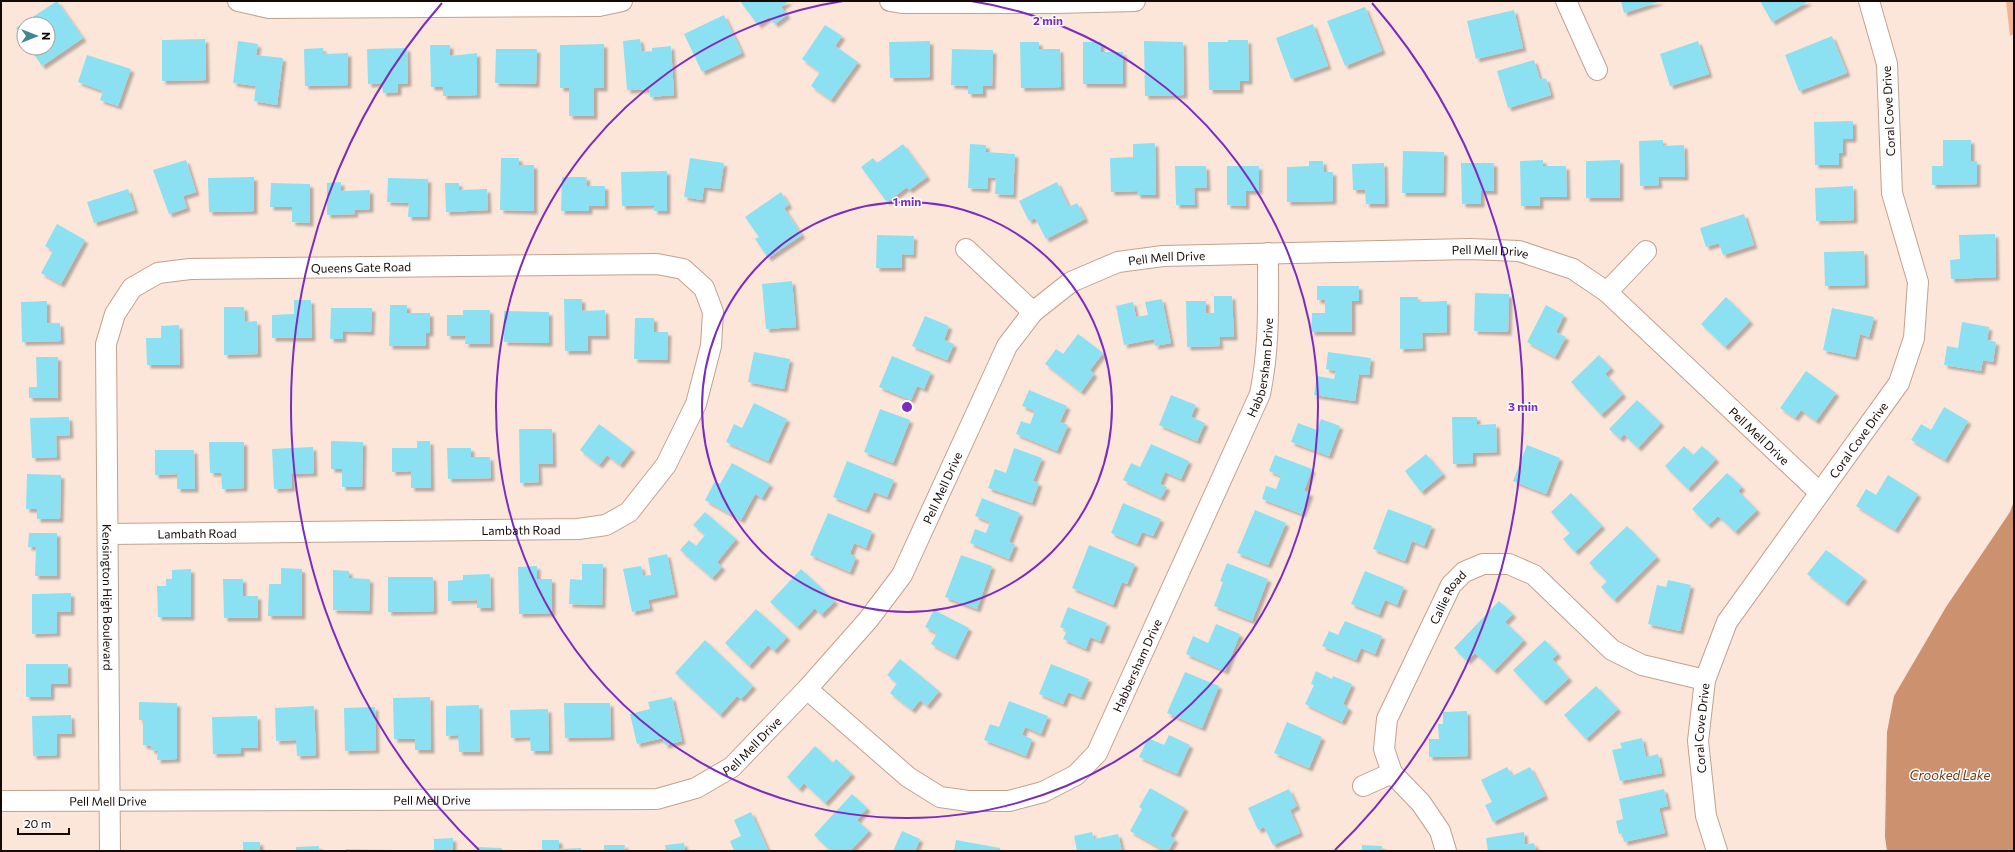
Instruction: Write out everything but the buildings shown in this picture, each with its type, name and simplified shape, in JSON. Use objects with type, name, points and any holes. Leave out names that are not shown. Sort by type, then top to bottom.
[{"type":"street","points":[[238,1],[269,8],[600,6],[622,1]]},
{"type":"street","points":[[890,1],[902,3],[1135,1]]},
{"type":"street","points":[[1566,1],[1596,70]]},
{"type":"street","name":"Coral Cove Drive","points":[[1717,851],[1706,816],[1698,741],[1705,680],[1726,622],[1899,383],[1914,338],[1918,282],[1892,193],[1887,64],[1869,1]]},
{"type":"street","points":[[966,249],[1033,312]]},
{"type":"street","name":"Pell Mell Drive","points":[[1,801],[657,799],[696,788],[732,766],[808,689],[868,620],[902,575],[1007,346],[1033,312],[1071,282],[1118,262],[1163,256],[1470,249],[1519,251],[1573,268],[1607,292],[1820,493]]},
{"type":"street","points":[[1607,292],[1646,251]]},
{"type":"street","name":"Habbersham Drive","points":[[808,689],[908,777],[940,797],[968,801],[1009,801],[1043,792],[1076,775],[1097,754],[1260,394],[1266,363],[1268,338],[1268,253]]},
{"type":"street","name":"Queens Gate Road","points":[[106,344],[115,314],[132,288],[158,273],[190,268],[657,264]]},
{"type":"street","name":"Lambath Road","points":[[108,534],[578,530],[606,525],[629,512],[666,465],[696,404],[711,346],[713,312],[704,288],[683,268],[657,264]]},
{"type":"street","name":"Kensington High Boulevard","points":[[106,344],[110,851]]},
{"type":"street","name":"Callie Road","points":[[1446,851],[1440,831],[1421,803],[1392,773],[1384,749],[1386,719],[1451,586],[1464,572],[1483,564],[1509,564],[1534,575],[1612,650],[1642,665],[1705,680]]},
{"type":"street","points":[[1363,786],[1392,773]]},
{"type":"shaded area","points":[[2006,1],[2014,1],[2014,34],[2010,36]]},
{"type":"water","name":"Crooked Lake","points":[[2014,501],[2014,851],[1887,851],[1885,837],[1887,732],[1894,696],[1946,607],[2010,512]]}]
